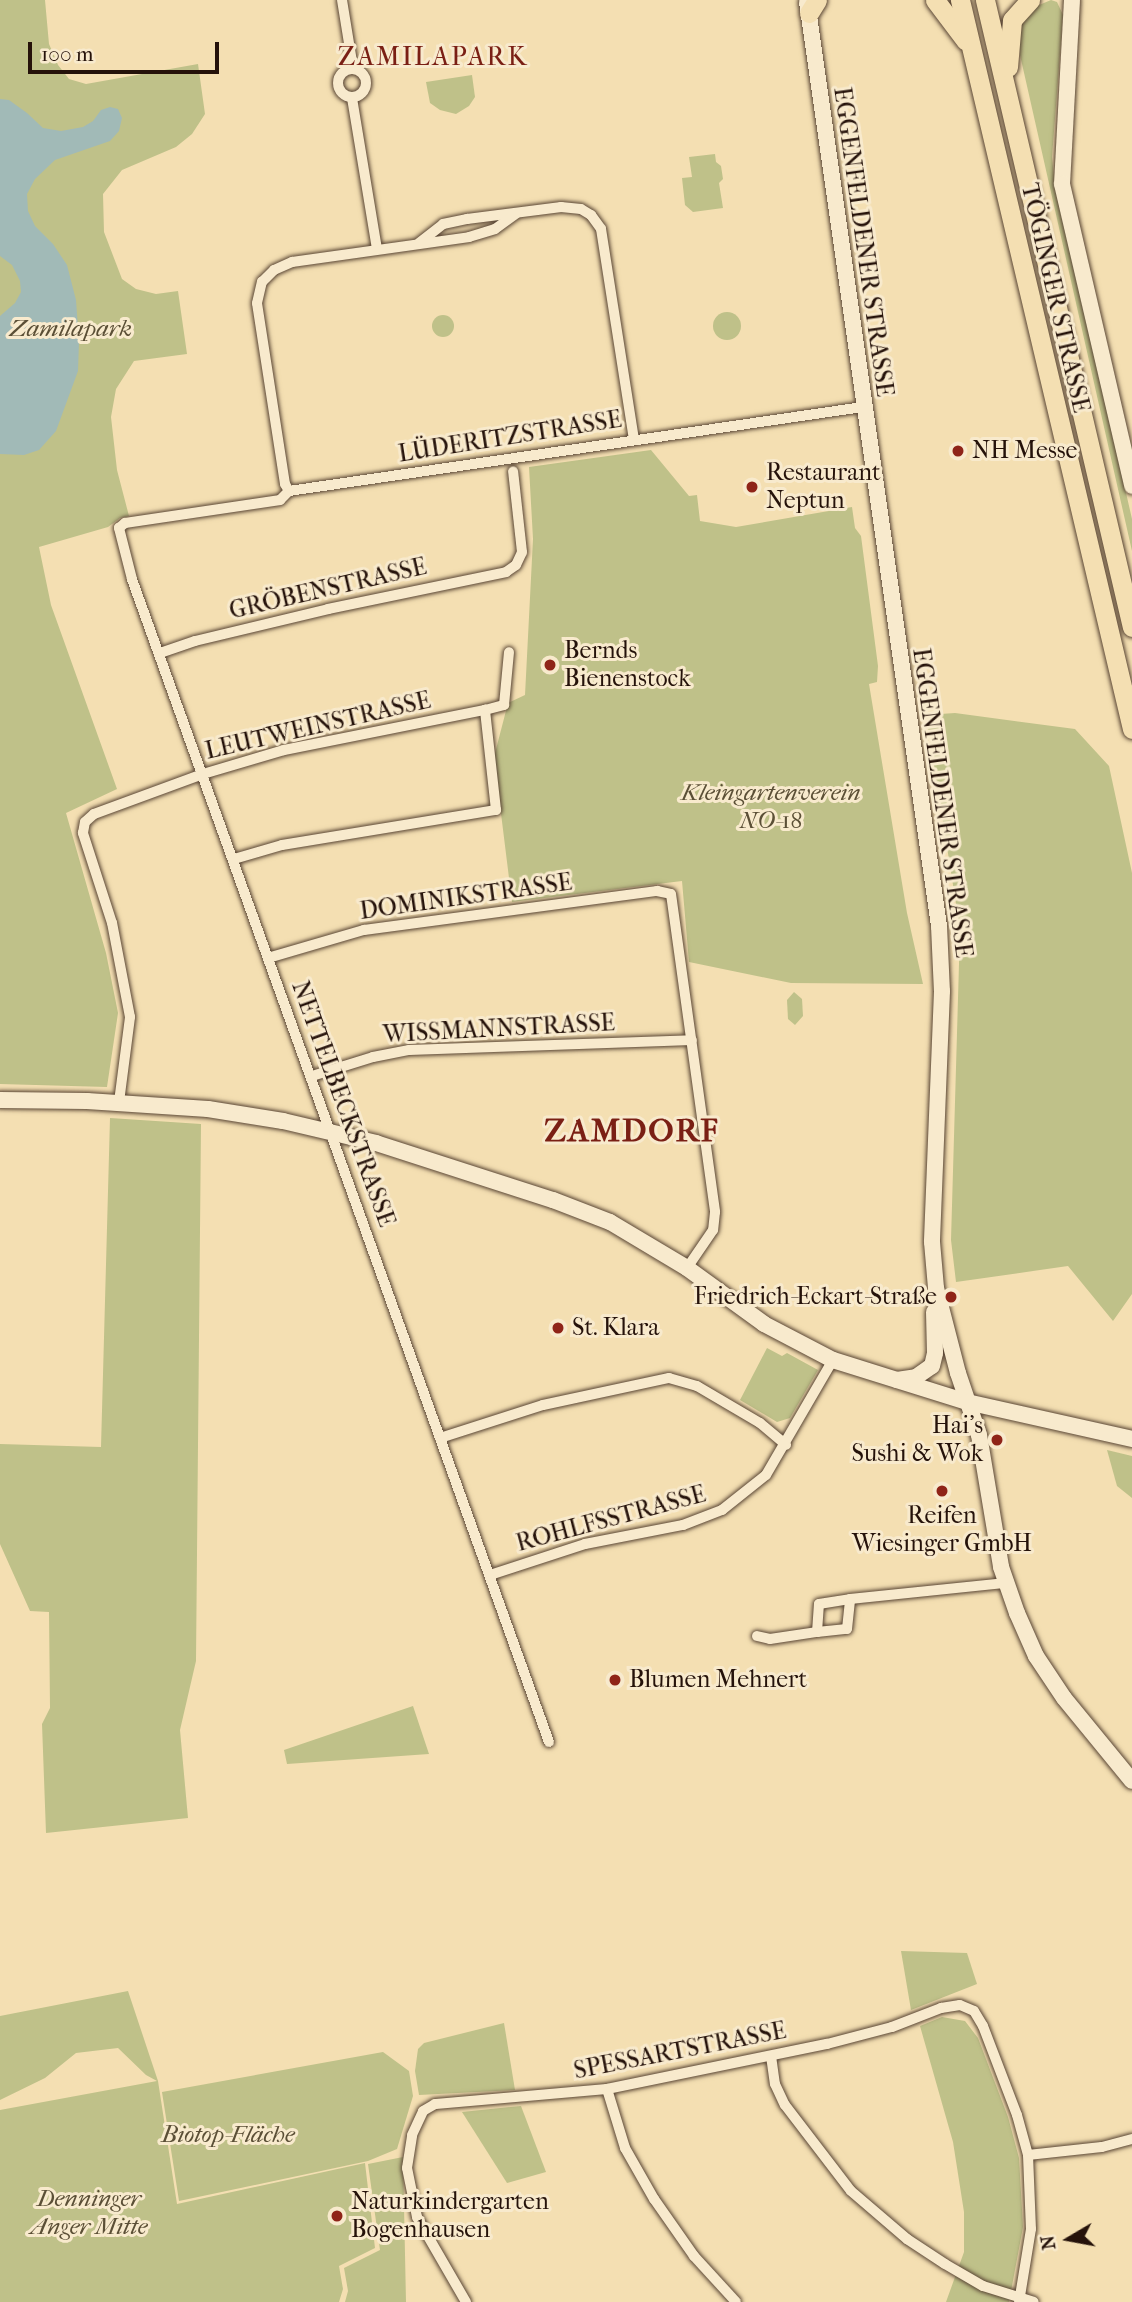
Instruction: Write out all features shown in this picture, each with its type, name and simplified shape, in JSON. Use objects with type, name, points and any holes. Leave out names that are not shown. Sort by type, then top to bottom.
[{"type":"highway","points":[[934,0],[972,50]]},
{"type":"highway","name":"TÖGINGER STRASSE","points":[[960,0],[1132,729]]},
{"type":"highway","name":"TÖGINGER STRASSE","points":[[985,0],[1132,627]]},
{"type":"highway","points":[[1008,99],[1008,45],[1012,20],[1030,0]]},
{"type":"street","points":[[342,0],[353,68],[364,75],[366,82],[360,95],[352,98],[340,92],[337,85],[338,77],[353,68]]},
{"type":"street","points":[[1072,0],[1062,184],[1132,486]]},
{"type":"street","name":"EGGENFELDENER STRASSE","points":[[811,4],[863,407],[939,926],[942,992],[932,1242],[935,1277],[946,1330],[979,1435],[993,1525],[1006,1583],[1036,1656],[1091,1735],[1132,1781]]},
{"type":"street","points":[[352,98],[377,249]]},
{"type":"street","points":[[419,243],[447,223],[572,207],[591,215],[598,223],[634,439]]},
{"type":"street","points":[[289,491],[285,484],[257,303],[259,288],[268,275],[282,265],[485,234],[516,214]]},
{"type":"street","name":"LÜDERITZSTRASSE","points":[[168,518],[280,500],[289,491],[863,407]]},
{"type":"street","name":"GRÖBENSTRASSE","points":[[160,653],[328,609],[506,572],[516,565],[522,552],[513,471]]},
{"type":"street","name":"NETTELBECKSTRASSE","points":[[168,518],[125,523],[119,528],[132,579],[549,1742]]},
{"type":"street","points":[[234,859],[282,845],[496,810],[485,710],[503,705],[509,652]]},
{"type":"street","name":"LEUTWEINSTRASSE","points":[[119,1102],[130,1017],[112,923],[83,833],[85,822],[94,814],[203,774],[285,750],[485,710]]},
{"type":"street","name":"DOMINIKSTRASSE","points":[[268,958],[364,930],[657,891],[671,894],[692,1040]]},
{"type":"street","points":[[687,1268],[713,1230],[715,1212],[692,1040]]},
{"type":"street","name":"WISSMANNSTRASSE","points":[[312,1076],[373,1057],[409,1051],[692,1040]]},
{"type":"street","points":[[0,1100],[119,1102],[221,1111],[330,1132],[553,1200],[610,1222],[687,1268],[764,1324],[833,1360],[967,1402],[1132,1439]]},
{"type":"street","points":[[891,1380],[916,1377],[932,1366],[935,1353],[932,1289],[935,1277]]},
{"type":"street","name":"ROHLFSSTRASSE","points":[[490,1575],[585,1544],[682,1525],[708,1517],[744,1496],[766,1475],[786,1446],[833,1360]]},
{"type":"street","points":[[440,1438],[543,1405],[669,1378],[696,1386],[718,1398],[761,1423],[786,1446]]},
{"type":"street","points":[[817,1632],[819,1604],[1006,1583]]},
{"type":"street","points":[[757,1636],[770,1639],[848,1629],[850,1599]]},
{"type":"street","name":"SPESSARTSTRASSE","points":[[466,2302],[417,2217],[407,2168],[412,2134],[423,2111],[435,2104],[607,2090],[771,2056],[892,2027],[941,2008],[960,2005],[974,2011],[1017,2115],[1028,2155]]},
{"type":"street","points":[[771,2056],[775,2084],[785,2105],[851,2191],[917,2245],[983,2286],[1020,2301],[1034,2302]]},
{"type":"street","points":[[607,2090],[625,2148],[654,2199],[694,2256],[736,2302]]},
{"type":"street","points":[[1020,2301],[1031,2229],[1028,2155],[1102,2147],[1132,2140]]},
{"type":"green space","name":"Zamilapark","points":[[0,0],[45,0],[49,44],[58,65],[69,79],[86,84],[198,64],[205,114],[192,134],[176,147],[122,170],[103,194],[104,232],[122,279],[136,289],[156,294],[178,291],[187,354],[134,361],[116,389],[111,417],[117,470],[129,516],[120,518],[108,527],[39,547],[51,605],[117,789],[66,813],[106,953],[118,1013],[107,1087],[0,1084]]},
{"type":"green space","points":[[1051,0],[1057,2],[1063,15],[1052,157],[1054,177],[1132,519],[1132,551],[1020,55],[1018,34],[1022,23],[1032,8]]},
{"type":"green space","points":[[472,75],[475,97],[469,106],[456,114],[440,110],[430,103],[426,82]]},
{"type":"green space","points":[[715,154],[723,179],[719,183],[723,208],[693,212],[685,205],[682,178],[692,177],[689,157]]},
{"type":"green space","points":[[727,312],[737,316],[741,326],[737,336],[727,340],[717,336],[713,326],[717,316]]},
{"type":"green space","points":[[443,315],[451,318],[454,326],[451,334],[443,337],[435,334],[432,326],[435,318]]},
{"type":"green space","name":"Kleingartenverein NO-18","points":[[651,450],[689,496],[697,495],[700,521],[736,527],[852,507],[855,528],[861,536],[878,666],[877,682],[869,684],[907,913],[923,984],[791,983],[689,962],[682,881],[512,902],[494,757],[508,703],[525,695],[533,539],[529,467]]},
{"type":"green space","points":[[955,713],[1075,729],[1109,766],[1132,873],[1132,1294],[1113,1321],[1068,1266],[956,1282],[951,1240],[960,929],[926,715]]},
{"type":"green space","points":[[794,992],[802,999],[803,1016],[795,1025],[788,1019],[787,1000]]},
{"type":"green space","points":[[110,1118],[201,1124],[196,1661],[180,1730],[188,1818],[46,1833],[42,1724],[50,1708],[49,1612],[30,1611],[0,1544],[0,1444],[101,1447]]},
{"type":"green space","points":[[767,1348],[782,1356],[787,1353],[818,1370],[790,1418],[777,1422],[740,1400]]},
{"type":"green space","points":[[1107,1450],[1132,1456],[1132,1498],[1117,1486]]},
{"type":"green space","points":[[413,1706],[429,1754],[287,1764],[284,1750]]},
{"type":"green space","points":[[901,1951],[967,1953],[977,1984],[911,2010]]},
{"type":"green space","name":"Denninger Anger Mitte","points":[[128,1991],[158,2081],[177,2204],[365,2163],[375,2248],[339,2266],[343,2289],[339,2302],[0,2302],[0,2110],[157,2081],[146,2075],[118,2048],[76,2053],[45,2078],[0,2100],[0,2016]]},
{"type":"green space","points":[[942,2017],[965,2021],[978,2038],[1008,2117],[1019,2158],[1023,2227],[1009,2302],[946,2302],[964,2252],[964,2212],[953,2142],[920,2026]]},
{"type":"green space","points":[[504,2023],[515,2090],[419,2095],[415,2071],[418,2049],[424,2043]]},
{"type":"green space","name":"Biotop-Fläche","points":[[383,2052],[409,2071],[413,2096],[397,2149],[368,2161],[179,2201],[162,2092]]},
{"type":"green space","points":[[521,2106],[546,2172],[507,2183],[462,2112]]},
{"type":"green space","points":[[403,2157],[406,2302],[345,2302],[348,2291],[344,2268],[380,2250],[368,2164]]},
{"type":"water","points":[[0,99],[9,100],[43,128],[61,131],[83,127],[93,121],[101,110],[110,107],[118,109],[122,118],[119,131],[110,141],[55,160],[35,179],[27,194],[28,211],[35,226],[53,244],[67,265],[76,300],[79,342],[78,371],[56,431],[39,450],[24,455],[0,454],[0,316],[15,303],[21,292],[20,281],[12,265],[0,256]]},
{"type":"place","name":"NH Messe","points":[[958,451]]},
{"type":"place","name":"Restaurant Neptun","points":[[752,487]]},
{"type":"place","name":"Bernds Bienenstock","points":[[550,665]]},
{"type":"place","name":"Friedrich-Eckart-Straße","points":[[951,1297]]},
{"type":"place","name":"St. Klara","points":[[558,1328]]},
{"type":"place","name":"Hai's Sushi & Wok","points":[[997,1440]]},
{"type":"place","name":"Reifen Wiesinger GmbH","points":[[942,1491]]},
{"type":"place","name":"Blumen Mehnert","points":[[615,1680]]},
{"type":"place","name":"Naturkindergarten Bogenhausen","points":[[337,2216]]},
{"type":"district","name":"ZAMILAPARK","points":[[433,57]]},
{"type":"district","name":"ZAMDORF","points":[[632,1131]]}]
